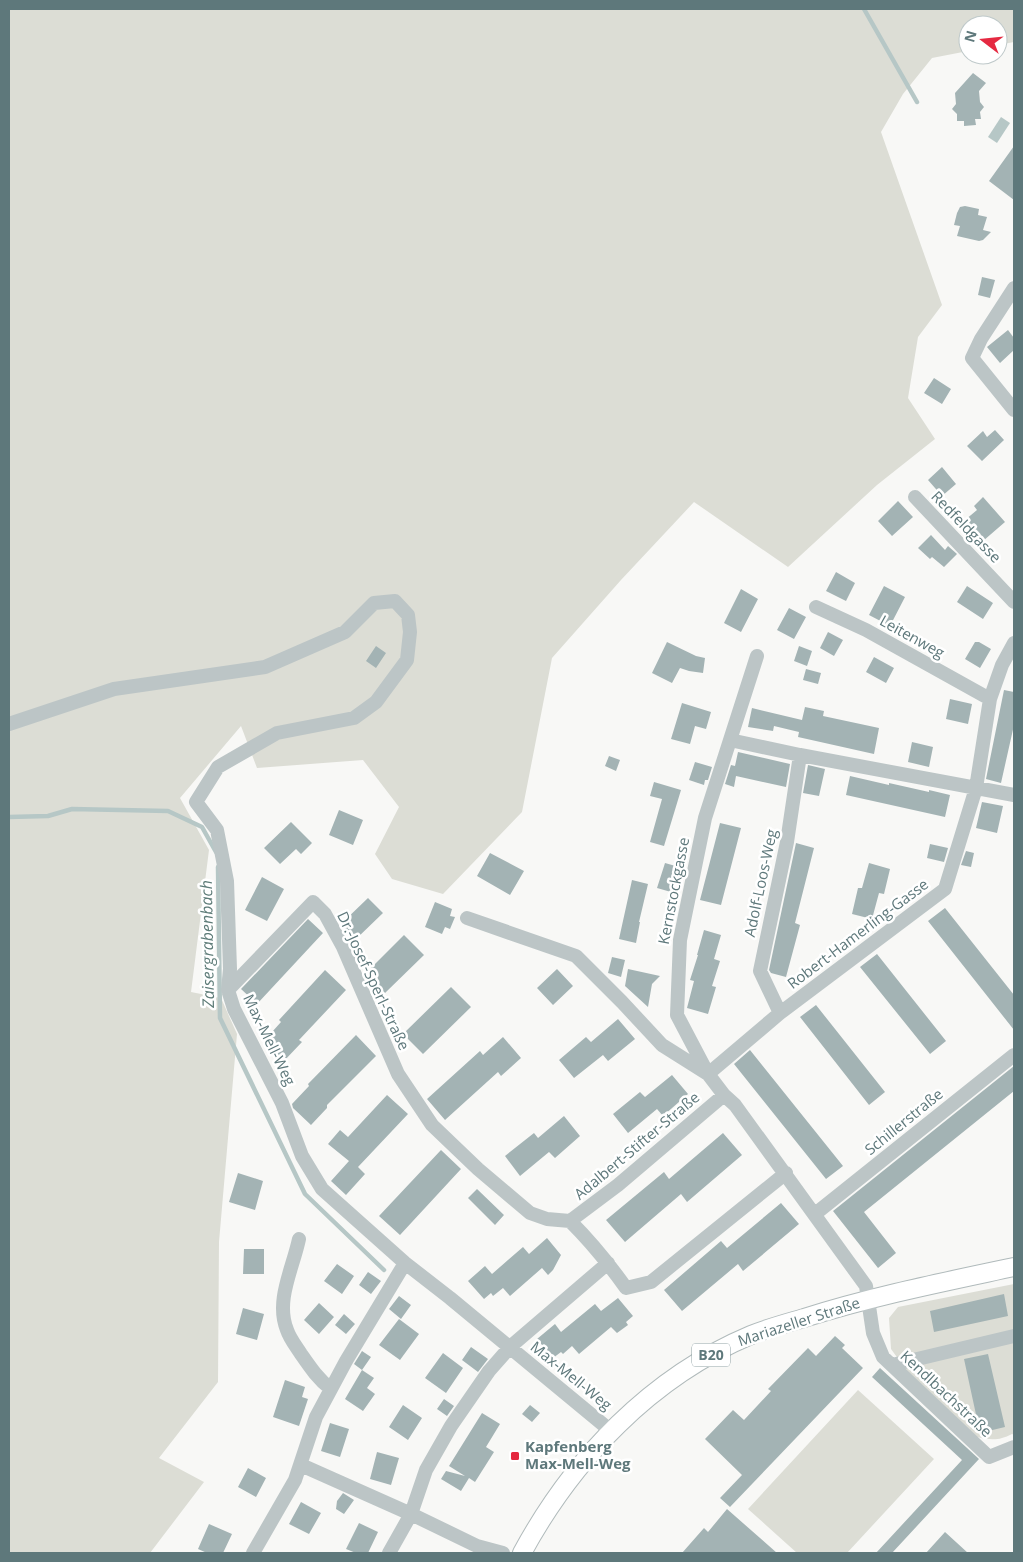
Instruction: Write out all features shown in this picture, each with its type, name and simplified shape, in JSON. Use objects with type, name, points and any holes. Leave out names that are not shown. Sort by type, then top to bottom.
[{"type":"main road","name":"Mariazeller Straße","points":[[522,1553],[541,1520],[586,1459],[611,1431],[663,1385],[685,1370],[724,1348],[776,1326],[868,1299],[1014,1267]]},
{"type":"street","points":[[1014,288],[981,339],[972,358],[1014,410]]},
{"type":"street","name":"Redfeldgasse","points":[[915,497],[1014,602]]},
{"type":"street","name":"Max-Mell-Weg","points":[[9,724],[114,689],[265,667],[345,632],[374,604],[394,602],[408,615],[410,632],[406,660],[376,702],[354,718],[277,733],[218,767],[196,802],[217,830],[227,881],[230,969],[228,990],[234,1009],[282,1103],[302,1156],[322,1189],[405,1263],[611,1431]]},
{"type":"street","name":"Leitenweg","points":[[816,607],[866,630],[990,699]]},
{"type":"street","name":"Robert-Hamerling-Gasse","points":[[708,1074],[780,1013],[945,889],[976,788],[990,699],[1002,664],[1014,643]]},
{"type":"street","name":"Kernstockgasse","points":[[708,1074],[676,1015],[680,940],[705,818],[757,656]]},
{"type":"street","points":[[730,740],[1014,795]]},
{"type":"street","name":"Adolf-Loos-Weg","points":[[780,1013],[760,971],[787,842],[800,755]]},
{"type":"street","name":"Dr.-Josef-Sperl-Straße","points":[[228,990],[313,902],[325,914],[343,947],[398,1074],[432,1125],[478,1169]]},
{"type":"street","name":"Adalbert-Stifter-Straße","points":[[467,918],[576,956],[662,1045],[708,1074],[724,1095],[735,1105],[786,1173],[866,1286],[868,1299]]},
{"type":"street","name":"Schillerstraße","points":[[815,1214],[1014,1055]]},
{"type":"street","name":"Adalbert-Stifter-Straße","points":[[570,1221],[618,1185],[724,1095]]},
{"type":"street","name":"Adalbert-Stifter-Straße","points":[[478,1169],[530,1213],[547,1219],[570,1221],[608,1263],[626,1288],[651,1282],[786,1173]]},
{"type":"street","points":[[299,1239],[286,1288],[283,1314],[287,1332],[315,1374],[331,1389]]},
{"type":"street","points":[[253,1553],[295,1480],[316,1417],[405,1263]]},
{"type":"street","name":"Max-Mell-Weg","points":[[510,1347],[608,1263]]},
{"type":"street","name":"Kendlbachstraße","points":[[868,1299],[873,1333],[883,1357],[989,1457],[1014,1447]]},
{"type":"street","points":[[892,1364],[1014,1336]]},
{"type":"street","points":[[389,1553],[411,1514],[426,1470],[451,1426],[489,1371],[510,1347]]},
{"type":"street","points":[[301,1465],[477,1546],[503,1553]]},
{"type":"shaded area","points":[[9,9],[1014,9],[1014,42],[1008,43],[1008,15],[958,15],[958,53],[932,58],[903,94],[881,132],[942,305],[918,337],[908,398],[935,439],[877,485],[788,567],[694,502],[552,658],[522,812],[443,894],[392,879],[375,854],[399,807],[363,760],[257,768],[241,726],[180,798],[209,850],[191,992],[221,998],[237,1034],[219,1242],[218,1382],[159,1458],[204,1482],[150,1553],[9,1553]]},
{"type":"shaded area","points":[[1001,117],[1010,123],[997,143],[988,137]]},
{"type":"shaded area","points":[[1014,1284],[1014,1435],[986,1439],[977,1437],[907,1371],[891,1349],[889,1318],[898,1307]]},
{"type":"shaded area","points":[[858,1390],[934,1459],[847,1553],[797,1553],[748,1509]]},
{"type":"building","points":[[973,73],[986,83],[979,91],[980,102],[984,107],[980,112],[981,119],[975,119],[976,125],[964,126],[964,121],[957,121],[957,114],[952,109],[956,104],[955,93]]},
{"type":"building","points":[[1014,146],[1014,200],[989,181]]},
{"type":"building","points":[[965,206],[979,209],[978,215],[987,217],[983,230],[991,232],[983,240],[979,241],[957,236],[960,226],[954,225],[957,213],[960,207]]},
{"type":"building","points":[[982,277],[995,280],[990,298],[978,295]]},
{"type":"building","points":[[1008,330],[1014,338],[1014,350],[1000,363],[987,347]]},
{"type":"building","points":[[934,378],[951,389],[942,404],[924,393]]},
{"type":"building","points":[[995,430],[1004,440],[982,461],[967,446],[983,431],[987,437]]},
{"type":"building","points":[[942,467],[956,484],[942,496],[928,480]]},
{"type":"building","points":[[983,497],[1005,522],[983,541],[965,520],[977,510],[974,506]]},
{"type":"building","points":[[898,501],[913,517],[892,536],[878,521]]},
{"type":"building","points":[[931,535],[945,550],[948,546],[957,554],[944,567],[932,557],[930,559],[918,548]]},
{"type":"building","points":[[836,572],[855,583],[846,601],[826,591]]},
{"type":"building","points":[[884,586],[905,597],[890,626],[869,615]]},
{"type":"building","points":[[967,586],[993,603],[983,619],[957,602]]},
{"type":"building","points":[[741,589],[758,599],[741,632],[724,623]]},
{"type":"building","points":[[789,608],[806,617],[794,639],[777,630]]},
{"type":"building","points":[[828,632],[843,640],[834,656],[820,648]]},
{"type":"building","points":[[667,642],[696,656],[705,658],[703,673],[680,668],[672,683],[652,673]]},
{"type":"building","points":[[975,642],[979,642],[991,649],[980,668],[965,659]]},
{"type":"building","points":[[376,646],[386,653],[376,668],[366,661]]},
{"type":"building","points":[[799,646],[812,651],[807,666],[794,661]]},
{"type":"building","points":[[874,657],[894,668],[886,683],[866,672]]},
{"type":"building","points":[[806,669],[821,673],[818,684],[803,680]]},
{"type":"building","points":[[1004,690],[1014,692],[1014,725],[1001,783],[986,779]]},
{"type":"building","points":[[950,699],[972,704],[968,724],[946,719]]},
{"type":"building","points":[[682,703],[711,712],[706,729],[695,726],[690,744],[671,739]]},
{"type":"building","points":[[805,707],[824,711],[823,716],[879,728],[874,754],[798,737],[799,732],[774,726],[773,731],[748,727],[752,708],[802,720]]},
{"type":"building","points":[[912,742],[933,747],[929,767],[908,762]]},
{"type":"building","points":[[738,752],[790,764],[786,787],[736,776],[734,787],[725,784],[731,765],[735,766]]},
{"type":"building","points":[[609,756],[620,760],[616,771],[605,766]]},
{"type":"building","points":[[695,762],[712,767],[708,780],[705,780],[704,785],[689,780]]},
{"type":"building","points":[[808,765],[825,769],[819,796],[803,793]]},
{"type":"building","points":[[850,776],[889,785],[889,783],[950,795],[945,817],[846,795]]},
{"type":"building","points":[[654,782],[681,790],[664,846],[650,842],[662,799],[650,796]]},
{"type":"building","points":[[982,802],[1003,806],[997,833],[976,828]]},
{"type":"building","points":[[339,810],[363,820],[353,845],[329,835]]},
{"type":"building","points":[[291,822],[312,843],[301,854],[296,849],[280,864],[264,848]]},
{"type":"building","points":[[720,823],[741,828],[721,905],[700,900]]},
{"type":"building","points":[[796,843],[814,848],[795,923],[800,925],[786,977],[771,973],[769,970]]},
{"type":"building","points":[[930,844],[948,848],[944,862],[927,858]]},
{"type":"building","points":[[966,851],[974,853],[971,867],[961,865]]},
{"type":"building","points":[[490,853],[524,871],[510,895],[477,876]]},
{"type":"building","points":[[665,863],[679,867],[671,892],[657,888]]},
{"type":"building","points":[[869,863],[890,869],[884,894],[879,893],[872,919],[852,914],[858,888],[862,888]]},
{"type":"building","points":[[262,877],[284,889],[267,921],[245,910]]},
{"type":"building","points":[[632,880],[648,884],[636,943],[619,939]]},
{"type":"building","points":[[368,898],[383,913],[355,940],[341,924]]},
{"type":"building","points":[[435,902],[452,909],[450,916],[455,917],[450,929],[445,927],[442,934],[425,927]]},
{"type":"building","points":[[945,908],[1014,995],[1014,1030],[928,921]]},
{"type":"building","points":[[308,919],[323,933],[257,1004],[241,989]]},
{"type":"building","points":[[704,930],[721,935],[714,959],[720,961],[712,986],[716,987],[708,1014],[687,1008],[694,981],[690,980]]},
{"type":"building","points":[[404,935],[424,955],[385,993],[366,973]]},
{"type":"building","points":[[877,954],[946,1041],[930,1054],[860,967]]},
{"type":"building","points":[[612,957],[625,960],[621,977],[608,973]]},
{"type":"building","points":[[557,969],[573,986],[553,1005],[537,988]]},
{"type":"building","points":[[628,969],[660,976],[652,984],[648,1007],[625,986]]},
{"type":"building","points":[[325,970],[346,990],[299,1040],[302,1042],[283,1062],[263,1042],[281,1022],[279,1020]]},
{"type":"building","points":[[451,987],[471,1007],[423,1054],[403,1034]]},
{"type":"building","points":[[816,1005],[885,1092],[869,1105],[800,1017]]},
{"type":"building","points":[[618,1019],[635,1039],[608,1061],[603,1055],[574,1078],[559,1060],[586,1037],[591,1042]]},
{"type":"building","points":[[356,1035],[376,1056],[327,1105],[327,1108],[311,1125],[293,1108],[292,1104],[309,1086],[308,1084]]},
{"type":"building","points":[[503,1037],[521,1058],[501,1076],[498,1072],[445,1120],[427,1099],[480,1051],[483,1055]]},
{"type":"building","points":[[750,1050],[843,1166],[826,1179],[734,1064]]},
{"type":"building","points":[[1014,1066],[1014,1091],[864,1212],[896,1253],[878,1268],[833,1211]]},
{"type":"building","points":[[672,1075],[688,1094],[663,1116],[657,1109],[628,1133],[613,1114],[640,1092],[645,1097]]},
{"type":"building","points":[[387,1095],[408,1114],[358,1167],[365,1174],[346,1195],[331,1181],[349,1161],[328,1144],[340,1130],[348,1137]]},
{"type":"building","points":[[564,1116],[580,1136],[555,1158],[549,1152],[520,1176],[505,1156],[534,1133],[538,1138]]},
{"type":"building","points":[[723,1133],[742,1155],[687,1202],[681,1194],[625,1242],[606,1220],[664,1172],[669,1179]]},
{"type":"building","points":[[441,1150],[461,1169],[400,1235],[379,1216]]},
{"type":"building","points":[[238,1173],[263,1181],[255,1210],[229,1202]]},
{"type":"building","points":[[477,1189],[504,1215],[495,1225],[468,1198]]},
{"type":"building","points":[[781,1203],[799,1224],[743,1271],[738,1264],[682,1311],[664,1290],[721,1241],[727,1248]]},
{"type":"building","points":[[547,1238],[561,1255],[553,1270],[548,1275],[542,1268],[510,1296],[503,1288],[493,1296],[491,1293],[484,1299],[468,1281],[485,1266],[492,1274],[523,1247],[529,1254]]},
{"type":"building","points":[[244,1249],[264,1249],[264,1274],[243,1274]]},
{"type":"building","points":[[337,1264],[354,1276],[342,1294],[324,1281]]},
{"type":"building","points":[[368,1272],[381,1281],[371,1294],[359,1285]]},
{"type":"building","points":[[1004,1294],[1008,1316],[934,1332],[930,1311]]},
{"type":"building","points":[[399,1296],[411,1305],[401,1319],[389,1309]]},
{"type":"building","points":[[618,1298],[633,1316],[626,1322],[628,1325],[617,1333],[611,1327],[579,1354],[572,1346],[563,1354],[561,1352],[553,1358],[537,1339],[555,1324],[561,1332],[595,1304],[601,1311]]},
{"type":"building","points":[[319,1303],[334,1317],[319,1334],[304,1320]]},
{"type":"building","points":[[243,1308],[264,1314],[257,1340],[236,1334]]},
{"type":"building","points":[[344,1314],[355,1324],[346,1334],[335,1325]]},
{"type":"building","points":[[399,1319],[419,1334],[400,1360],[379,1345]]},
{"type":"building","points":[[835,1336],[845,1345],[842,1348],[863,1368],[730,1507],[720,1498],[742,1475],[705,1439],[733,1410],[744,1420],[771,1391],[768,1389],[808,1348],[816,1356]]},
{"type":"building","points":[[471,1347],[488,1359],[478,1372],[462,1360]]},
{"type":"building","points":[[362,1351],[371,1357],[362,1370],[354,1364]]},
{"type":"building","points":[[443,1353],[463,1368],[446,1393],[425,1378]]},
{"type":"building","points":[[988,1354],[1005,1427],[980,1433],[964,1359]]},
{"type":"building","points":[[880,1368],[979,1459],[892,1553],[876,1553],[962,1460],[872,1377]]},
{"type":"building","points":[[362,1370],[374,1378],[367,1388],[375,1394],[363,1411],[345,1399]]},
{"type":"building","points":[[285,1380],[305,1387],[302,1397],[308,1399],[299,1426],[273,1417]]},
{"type":"building","points":[[444,1399],[454,1406],[447,1416],[437,1409]]},
{"type":"building","points":[[403,1405],[422,1418],[408,1440],[389,1427]]},
{"type":"building","points":[[530,1405],[540,1413],[532,1422],[522,1414]]},
{"type":"building","points":[[482,1413],[500,1424],[486,1447],[494,1452],[475,1482],[469,1478],[461,1491],[441,1479],[446,1471],[465,1476],[449,1466]]},
{"type":"building","points":[[330,1423],[349,1429],[340,1457],[321,1451]]},
{"type":"building","points":[[377,1452],[399,1458],[391,1485],[370,1479]]},
{"type":"building","points":[[248,1468],[266,1478],[256,1497],[238,1487]]},
{"type":"building","points":[[343,1493],[354,1500],[344,1514],[336,1509],[337,1501]]},
{"type":"building","points":[[301,1502],[321,1513],[309,1534],[289,1524]]},
{"type":"building","points":[[727,1509],[777,1553],[682,1553],[704,1528],[708,1532]]},
{"type":"building","points":[[359,1523],[378,1532],[368,1553],[356,1553],[346,1549]]},
{"type":"building","points":[[209,1524],[232,1534],[223,1553],[207,1553],[198,1549]]},
{"type":"building","points":[[945,1532],[968,1553],[926,1553]]},
{"type":"waterway","points":[[864,9],[917,102]]},
{"type":"waterway","name":"Zaisergrabenbach","points":[[9,817],[48,816],[72,809],[168,811],[202,827],[216,852]]},
{"type":"waterway","name":"Zaisergrabenbach","points":[[218,867],[220,1018],[305,1194],[384,1270]]},
{"type":"place","name":"Kapfenberg Max-Mell-Weg","points":[[515,1456]]}]
